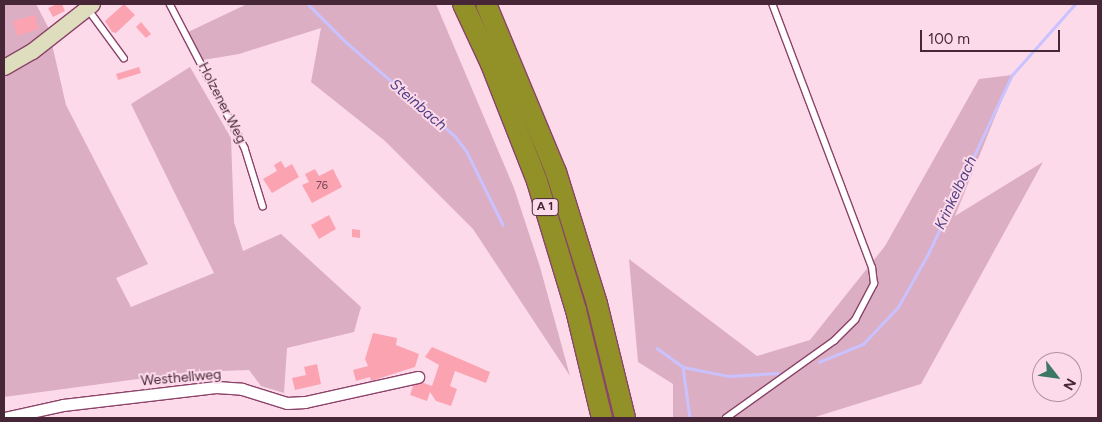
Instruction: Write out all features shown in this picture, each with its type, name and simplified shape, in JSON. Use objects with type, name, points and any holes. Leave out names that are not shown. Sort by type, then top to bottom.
[{"type":"highway","name":"A 1","points":[[463,4],[491,64],[537,182],[579,319],[602,418]]},
{"type":"highway","name":"A 1","points":[[486,4],[540,127],[568,206],[598,304],[625,418]]},
{"type":"main road","points":[[4,67],[32,51],[89,6]]},
{"type":"street","name":"Westhellweg","points":[[4,418],[63,405],[216,387],[242,389],[287,402],[305,402],[418,377]]},
{"type":"lane","name":"Holzener Weg","points":[[170,4],[245,148],[263,206]]},
{"type":"lane","points":[[726,418],[834,341],[855,320],[874,284],[872,268],[772,4]]},
{"type":"lane","points":[[89,6],[124,58]]},
{"type":"shaded area","points":[[4,4],[36,4],[48,27],[66,105],[148,264],[116,278],[131,307],[214,273],[131,104],[190,67],[231,138],[234,222],[243,251],[281,234],[361,307],[354,332],[287,348],[284,393],[261,386],[249,370],[190,372],[4,397]]},
{"type":"shaded area","points":[[247,4],[436,4],[514,188],[540,267],[570,376],[473,229],[385,141],[311,82],[321,28],[239,54],[197,61],[184,34]]},
{"type":"shaded area","points":[[1012,75],[955,216],[1043,162],[921,384],[812,418],[673,418],[673,384],[638,362],[629,259],[757,356],[810,340],[885,246],[979,79]]},
{"type":"building","points":[[62,4],[65,11],[53,17],[48,8]]},
{"type":"building","points":[[124,4],[135,15],[116,33],[112,32],[105,21]]},
{"type":"building","points":[[35,15],[39,29],[17,36],[13,21]]},
{"type":"building","points":[[141,22],[151,34],[146,38],[136,27]]},
{"type":"building","points":[[139,67],[141,73],[118,80],[116,74]]},
{"type":"building","points":[[281,161],[285,168],[292,164],[299,177],[272,193],[263,179],[277,171],[274,165]]},
{"type":"building","points":[[315,169],[319,176],[333,169],[342,187],[312,203],[302,185],[309,182],[305,174]]},
{"type":"building","points":[[329,215],[336,229],[319,239],[311,225]]},
{"type":"building","points":[[352,229],[360,230],[360,238],[352,237]]},
{"type":"building","points":[[373,333],[397,338],[396,345],[419,354],[415,367],[371,381],[370,377],[356,381],[353,370],[368,366],[365,359]]},
{"type":"building","points":[[432,347],[490,372],[486,383],[455,371],[450,386],[457,389],[451,406],[436,401],[430,392],[427,401],[410,395],[415,380],[432,386],[439,365],[425,357]]},
{"type":"building","points":[[317,364],[321,384],[295,390],[292,378],[306,375],[304,367]]},
{"type":"waterway","name":"Steinbach","points":[[308,4],[347,43],[455,136],[467,152],[503,225]]},
{"type":"waterway","name":"Krinkelbach","points":[[819,362],[863,344],[898,307],[928,254],[1012,75],[1075,4]]},
{"type":"waterway","name":"Steinbach","points":[[657,348],[683,367],[690,418]]},
{"type":"waterway","name":"Krinkelbach","points":[[683,367],[729,376],[778,373]]}]
